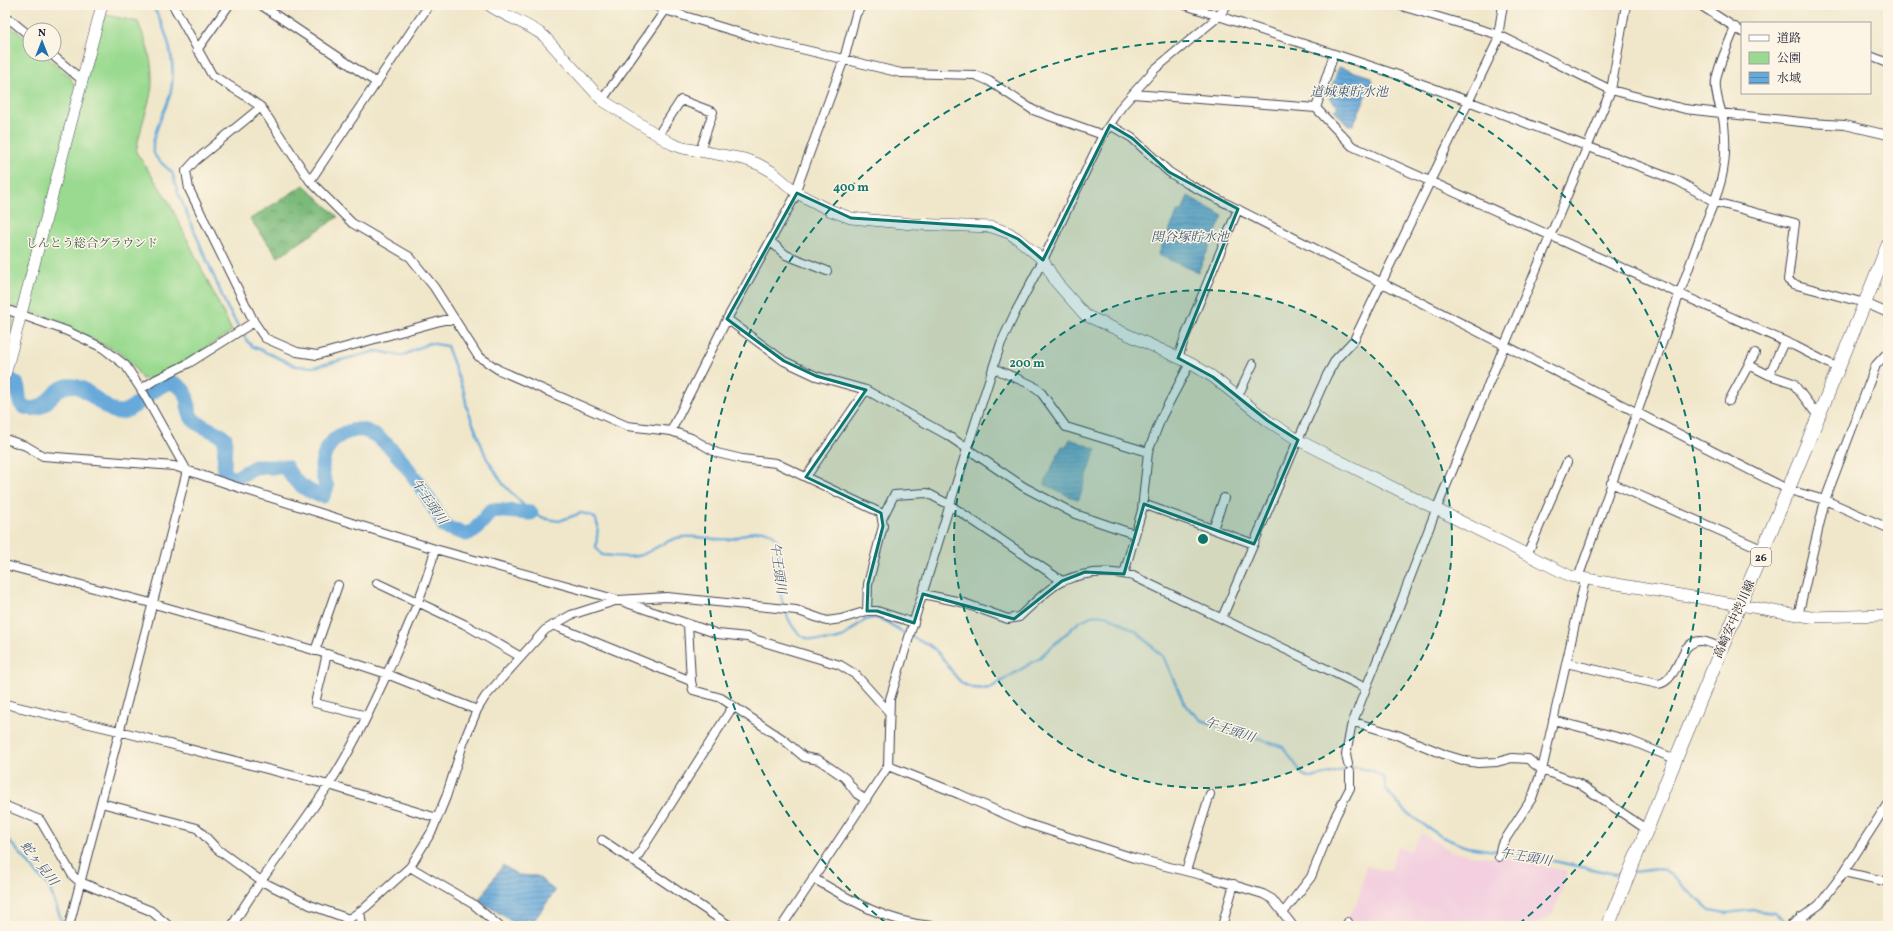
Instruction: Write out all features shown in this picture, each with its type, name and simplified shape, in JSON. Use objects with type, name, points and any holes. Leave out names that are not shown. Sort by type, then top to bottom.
[{"type":"main road","name":"高崎安中渋川線","points":[[1608,926],[1675,758],[1764,550],[1888,245]]},
{"type":"street","points":[[6,370],[102,5]]},
{"type":"street","points":[[173,5],[212,76],[261,107],[310,181],[352,223],[410,257],[434,288],[478,356],[499,370],[627,426],[671,430],[691,438],[717,452],[742,459],[776,463],[881,513],[883,526],[868,584],[867,611]]},
{"type":"street","points":[[197,50],[229,5]]},
{"type":"street","points":[[261,5],[377,83]]},
{"type":"street","points":[[310,181],[429,5]]},
{"type":"street","points":[[489,5],[505,15],[536,29],[602,100],[672,144],[683,148],[744,159],[758,164],[771,171],[796,192],[829,210],[851,218],[996,228],[1018,239],[1043,260],[1056,282],[1085,315],[1190,363],[1213,377],[1268,421],[1298,440],[1570,576],[1798,616],[1827,618],[1888,615]]},
{"type":"street","points":[[654,5],[760,39],[901,73],[975,75],[989,81],[1033,110],[1103,135]]},
{"type":"street","points":[[671,430],[727,319],[796,192],[844,59],[856,14],[862,5]]},
{"type":"street","points":[[1185,5],[1395,74],[1468,101],[1678,181],[1715,202],[1795,224],[1788,280],[1793,284],[1865,302],[1888,313]]},
{"type":"street","points":[[782,926],[888,766],[890,698],[993,368],[1001,344],[1015,313],[1043,260],[1103,135],[1133,94],[1155,68],[1218,17],[1227,5]]},
{"type":"street","points":[[1398,5],[1499,35],[1611,90],[1685,109],[1802,122],[1845,125],[1888,135]]},
{"type":"street","points":[[1222,618],[1327,375],[1336,360],[1354,340],[1499,35],[1503,5]]},
{"type":"street","points":[[1283,913],[1311,877],[1336,815],[1350,788],[1349,768],[1346,755],[1354,722],[1436,510],[1611,90],[1626,5]]},
{"type":"street","points":[[1499,857],[1501,846],[1532,798],[1542,770],[1566,663],[1581,579],[1611,484],[1638,413],[1702,231],[1715,202],[1725,170],[1725,135],[1722,112],[1716,93],[1716,79],[1739,30],[1700,5]]},
{"type":"street","points":[[602,100],[667,8]]},
{"type":"street","points":[[5,18],[22,29]]},
{"type":"street","points":[[1316,108],[1334,54]]},
{"type":"street","points":[[1871,56],[1888,63]]},
{"type":"street","points":[[61,62],[82,80]]},
{"type":"street","points":[[1133,94],[1316,108],[1352,146],[1784,342],[1838,368]]},
{"type":"street","points":[[658,135],[681,100],[713,112],[700,151]]},
{"type":"street","points":[[261,107],[195,161],[186,171],[189,189],[254,322],[265,338],[297,352],[317,356],[444,320],[454,320]]},
{"type":"street","points":[[1110,125],[1132,138],[1169,172],[1238,209],[1788,490],[1825,500],[1888,528]]},
{"type":"street","points":[[1178,358],[1185,337],[1238,209]]},
{"type":"street","points":[[770,242],[786,255],[827,271]]},
{"type":"street","points":[[5,309],[67,331],[103,348],[126,366],[143,391],[187,471],[151,603],[101,803],[68,926]]},
{"type":"street","points":[[727,319],[784,361],[816,376],[866,390],[947,435],[1024,487],[1075,514],[1134,534]]},
{"type":"street","points":[[143,391],[155,380],[189,363],[254,322]]},
{"type":"street","points":[[1769,375],[1784,342]]},
{"type":"street","points":[[1798,616],[1825,500],[1876,365],[1888,352]]},
{"type":"street","points":[[1729,401],[1755,353]]},
{"type":"street","points":[[1124,574],[1143,504],[1148,452],[1162,416],[1190,363]]},
{"type":"street","points":[[1238,396],[1253,364]]},
{"type":"street","points":[[1749,365],[1769,375],[1793,383],[1818,416]]},
{"type":"street","points":[[993,368],[1040,391],[1066,427],[1148,452]]},
{"type":"street","points":[[806,477],[866,390]]},
{"type":"street","points":[[5,439],[26,446],[43,456],[174,466],[435,549],[618,600],[718,634],[747,637],[840,665],[856,675],[889,712]]},
{"type":"street","points":[[1527,555],[1567,462]]},
{"type":"street","points":[[1611,484],[1764,550]]},
{"type":"street","points":[[882,519],[894,495],[927,493],[950,505],[1062,581]]},
{"type":"street","points":[[1213,529],[1224,498]]},
{"type":"street","points":[[1143,504],[1254,544]]},
{"type":"street","points":[[232,926],[261,881],[329,784],[367,716],[419,602],[435,549]]},
{"type":"street","points":[[5,565],[151,603],[327,654],[387,674],[477,710]]},
{"type":"street","points":[[923,594],[961,602],[1008,620],[1020,617],[1062,581],[1085,572],[1124,574],[1133,576],[1366,688]]},
{"type":"street","points":[[377,583],[464,624],[520,657]]},
{"type":"street","points":[[315,651],[338,585]]},
{"type":"street","points":[[101,803],[197,828],[217,849],[261,881],[346,923],[410,867],[432,831],[446,798],[464,741],[477,710],[485,697],[544,630],[571,615],[618,600],[667,597],[791,609],[827,621],[842,619],[867,611],[877,611],[913,625]]},
{"type":"street","points":[[688,624],[693,690],[721,698],[784,740],[804,757],[819,760],[845,778],[857,794],[866,800]]},
{"type":"street","points":[[553,625],[692,681]]},
{"type":"street","points":[[1566,663],[1658,684],[1666,683],[1686,648],[1690,644],[1699,640],[1721,648]]},
{"type":"street","points":[[327,654],[315,703],[367,716]]},
{"type":"street","points":[[5,704],[329,784],[437,818]]},
{"type":"street","points":[[634,862],[733,706]]},
{"type":"street","points":[[1554,720],[1629,740],[1675,758]]},
{"type":"street","points":[[1354,722],[1397,735],[1446,756],[1466,761],[1478,763],[1497,762],[1512,758],[1528,759],[1542,770],[1578,783],[1646,829]]},
{"type":"street","points":[[888,766],[959,794],[1025,823],[1134,858],[1234,884],[1264,894],[1272,899],[1293,926]]},
{"type":"street","points":[[1186,871],[1210,794]]},
{"type":"street","points":[[5,804],[6,806],[40,820],[73,876],[80,882],[151,911],[169,926]]},
{"type":"street","points":[[1795,922],[1819,905],[1844,872],[1888,804]]},
{"type":"street","points":[[602,840],[730,926]]},
{"type":"street","points":[[410,867],[473,904],[494,924]]},
{"type":"street","points":[[1844,872],[1888,882]]},
{"type":"street","points":[[813,878],[859,906],[889,917],[919,925],[932,926]]},
{"type":"street","points":[[1222,926],[1234,884]]},
{"type":"street","points":[[360,911],[362,926]]},
{"type":"street","points":[[1795,922],[1808,926]]},
{"type":"street","points":[[5,925],[9,926]]},
{"type":"highlighted area","points":[[1110,125],[1132,138],[1169,172],[1238,209],[1178,358],[1213,377],[1268,421],[1298,440],[1254,544],[1144,504],[1124,574],[1085,572],[1062,581],[1014,619],[923,594],[914,623],[877,611],[867,611],[868,584],[883,526],[881,513],[806,477],[866,390],[816,376],[784,361],[727,319],[797,193],[851,218],[992,227],[1018,239],[1043,260]]},
{"type":"shaded area","points":[[1422,833],[1451,851],[1469,855],[1505,858],[1568,871],[1553,913],[1534,926],[1350,926],[1345,921],[1357,903],[1366,866],[1391,871],[1397,847],[1410,851]]},
{"type":"green space","name":"しんとう総合グラウンド","points":[[102,14],[138,22],[148,49],[152,87],[136,152],[169,202],[232,331],[175,367],[152,377],[142,379],[133,365],[117,351],[34,312],[14,306],[12,316],[14,321],[5,357],[5,22],[22,36],[22,62],[53,62],[70,77],[74,85],[84,88]]},
{"type":"green space","points":[[304,185],[338,217],[278,257],[250,219]]},
{"type":"water","name":"道城東貯水池","points":[[1339,67],[1371,77],[1372,83],[1353,125],[1347,125],[1334,110],[1338,107],[1328,96]]},
{"type":"water","name":"関谷塚貯水池","points":[[1188,196],[1223,216],[1198,272],[1158,255],[1178,211],[1182,211]]},
{"type":"water","points":[[1070,439],[1096,449],[1079,499],[1077,500],[1044,484],[1062,446],[1066,447]]},
{"type":"water","points":[[503,865],[518,875],[537,876],[555,891],[533,922],[526,918],[522,926],[519,926],[479,900]]},
{"type":"waterway","name":"午王頭川","points":[[152,5],[162,25],[170,48],[173,72],[170,95],[154,138],[154,153],[173,175],[178,193],[227,307],[247,341],[252,346],[296,366],[314,367],[377,351],[402,356],[429,343],[447,346],[464,392],[467,408],[486,457],[503,484],[531,513],[547,519],[559,521],[581,513],[595,518],[598,526],[596,547],[602,555],[622,557],[641,555],[666,542],[682,537],[730,539],[756,531],[766,531],[775,537],[777,543],[779,558],[779,586],[785,611],[794,628],[801,636],[823,641],[834,640],[843,637],[868,619],[880,619],[911,637],[931,646],[940,655],[961,683],[968,687],[990,688],[1038,659],[1079,622],[1091,616],[1106,615],[1137,632],[1164,658],[1183,701],[1201,720],[1283,747],[1303,775],[1311,778],[1355,767],[1373,771],[1384,778],[1386,789],[1396,802],[1411,816],[1442,837],[1467,847],[1525,855],[1615,874],[1625,873]]},
{"type":"waterway","name":"午王頭川","points":[[5,378],[16,383],[18,386],[21,404],[28,408],[41,406],[61,388],[74,386],[86,391],[115,412],[128,410],[163,385],[169,383],[175,384],[184,391],[188,409],[192,418],[225,438],[224,472],[228,477],[236,478],[255,467],[286,467],[297,482],[302,486],[323,496],[327,487],[323,476],[322,466],[324,456],[329,446],[342,434],[362,430],[377,437],[389,446],[421,487],[445,527],[466,534],[474,531],[492,510],[531,513]]},
{"type":"waterway","name":"蛇ヶ見川","points":[[5,836],[49,887],[61,919],[67,926]]},
{"type":"waterway","name":"午王頭川","points":[[1634,872],[1658,869],[1665,870],[1710,910],[1726,913],[1752,910],[1774,913],[1790,924]]}]
